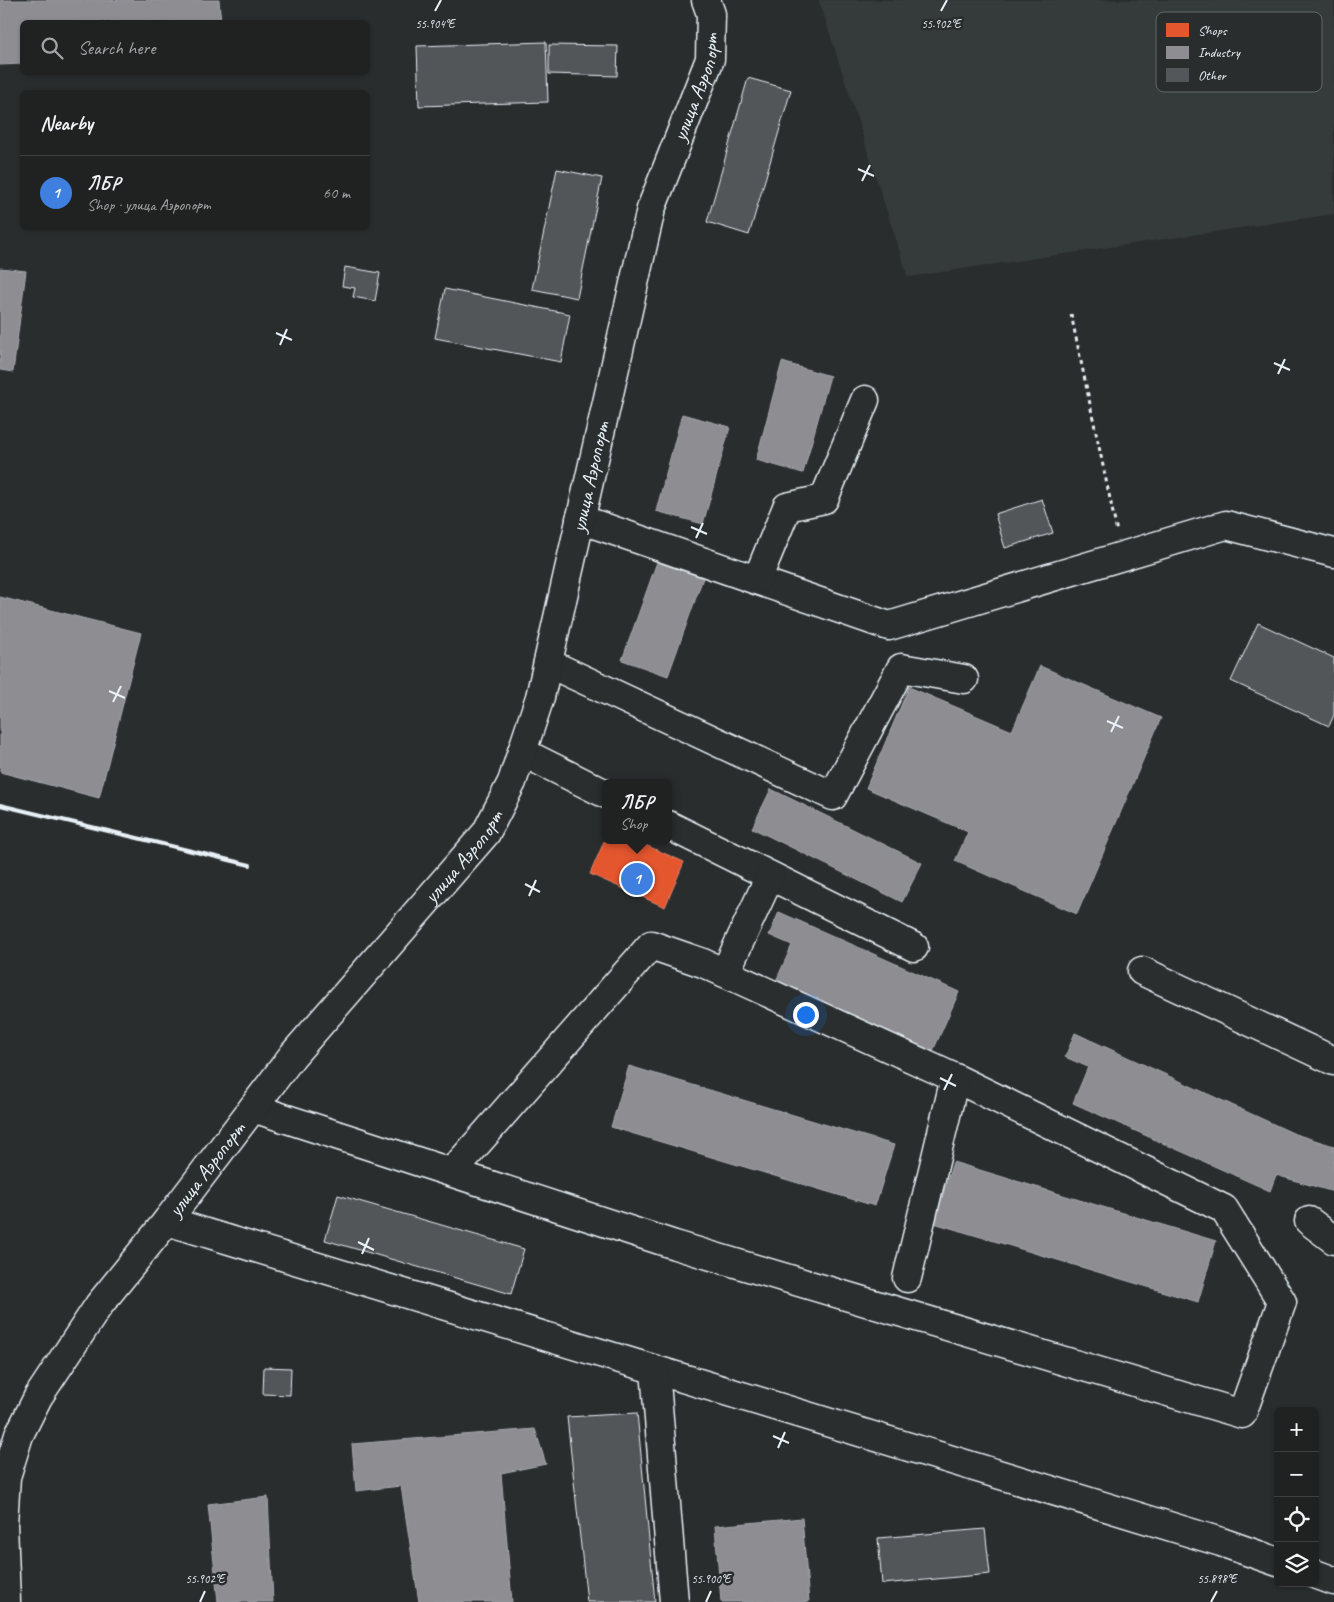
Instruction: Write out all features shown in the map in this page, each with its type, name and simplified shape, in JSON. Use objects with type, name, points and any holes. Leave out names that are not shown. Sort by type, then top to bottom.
[{"type":"street","name":"улица Аэропорт","points":[[6,1602],[4,1514],[6,1477],[19,1435],[38,1397],[99,1305],[167,1221],[293,1055],[486,833],[512,782],[540,696],[651,209],[710,59],[711,14],[706,0]]},
{"type":"street","points":[[757,580],[786,507],[824,499],[866,400]]},
{"type":"street","points":[[580,519],[889,626],[1226,526],[1334,554]]},
{"type":"street","points":[[548,663],[833,796],[901,668],[964,679]]},
{"type":"street","points":[[522,752],[602,792]]},
{"type":"street","points":[[672,827],[914,947]]},
{"type":"street","points":[[725,973],[770,876]]},
{"type":"street","points":[[253,1108],[684,1248],[1242,1414],[1282,1302],[1224,1209],[955,1078],[703,963],[651,946],[452,1172]]},
{"type":"street","points":[[1142,971],[1334,1061]]},
{"type":"street","points":[[907,1278],[955,1078]]},
{"type":"street","points":[[167,1221],[1221,1542],[1274,1561]]},
{"type":"street","points":[[1309,1221],[1334,1240]]},
{"type":"street","points":[[654,1370],[674,1602]]},
{"type":"street","points":[[1319,1575],[1334,1581]]},
{"type":"path","points":[[1072,314],[1122,557]]},
{"type":"shaded area","points":[[819,0],[1334,0],[1334,214],[908,277]]},
{"type":"building: Shops","points":[[603,844],[643,844],[684,862],[665,907],[590,874]]},
{"type":"building: Industry","points":[[0,0],[219,0],[221,20],[20,20],[20,64],[0,65]]},
{"type":"building: Industry","points":[[0,268],[26,271],[13,372],[0,370]]},
{"type":"building: Industry","points":[[782,362],[830,376],[803,473],[756,460]]},
{"type":"building: Industry","points":[[682,414],[730,427],[703,524],[656,511]]},
{"type":"building: Industry","points":[[657,562],[703,578],[668,676],[622,660]]},
{"type":"building: Industry","points":[[0,597],[141,633],[99,798],[0,772]]},
{"type":"building: Industry","points":[[1040,666],[1161,718],[1077,914],[955,861],[968,832],[866,788],[909,687],[1012,731]]},
{"type":"building: Industry","points":[[771,789],[922,863],[902,902],[752,828]]},
{"type":"building: Industry","points":[[779,912],[959,992],[933,1051],[776,981],[792,945],[769,935]]},
{"type":"building: Industry","points":[[1075,1033],[1295,1134],[1334,1146],[1334,1192],[1276,1175],[1270,1191],[1073,1103],[1088,1067],[1065,1057]]},
{"type":"building: Industry","points":[[629,1066],[894,1145],[875,1206],[611,1127]]},
{"type":"building: Industry","points":[[953,1162],[1216,1241],[1198,1302],[934,1223]]},
{"type":"building: Industry","points":[[535,1429],[546,1464],[501,1473],[512,1602],[419,1602],[401,1486],[356,1491],[352,1444]]},
{"type":"building: Industry","points":[[268,1497],[273,1602],[218,1602],[208,1504]]},
{"type":"building: Industry","points":[[802,1518],[809,1602],[721,1602],[715,1526]]},
{"type":"building: Other","points":[[546,42],[548,102],[419,106],[417,46]]},
{"type":"building: Other","points":[[549,45],[618,46],[617,76],[549,74]]},
{"type":"building: Other","points":[[748,78],[791,90],[749,235],[707,222]]},
{"type":"building: Other","points":[[557,169],[602,178],[577,298],[532,289]]},
{"type":"building: Other","points":[[345,267],[380,273],[375,301],[353,297],[355,288],[342,286]]},
{"type":"building: Other","points":[[445,289],[570,314],[561,362],[435,338]]},
{"type":"building: Other","points":[[1042,499],[1053,533],[1005,548],[995,514]]},
{"type":"building: Other","points":[[1258,623],[1334,658],[1334,715],[1329,726],[1231,681]]},
{"type":"building: Other","points":[[338,1195],[524,1249],[511,1294],[325,1240]]},
{"type":"building: Other","points":[[264,1367],[291,1368],[290,1395],[263,1394]]},
{"type":"building: Other","points":[[637,1413],[655,1602],[587,1602],[567,1417]]},
{"type":"building: Other","points":[[985,1529],[990,1574],[882,1584],[878,1538]]},
{"type":"railway","points":[[0,805],[250,865]]},
{"type":"place","name":"ЛБР","points":[[637,879]]}]
